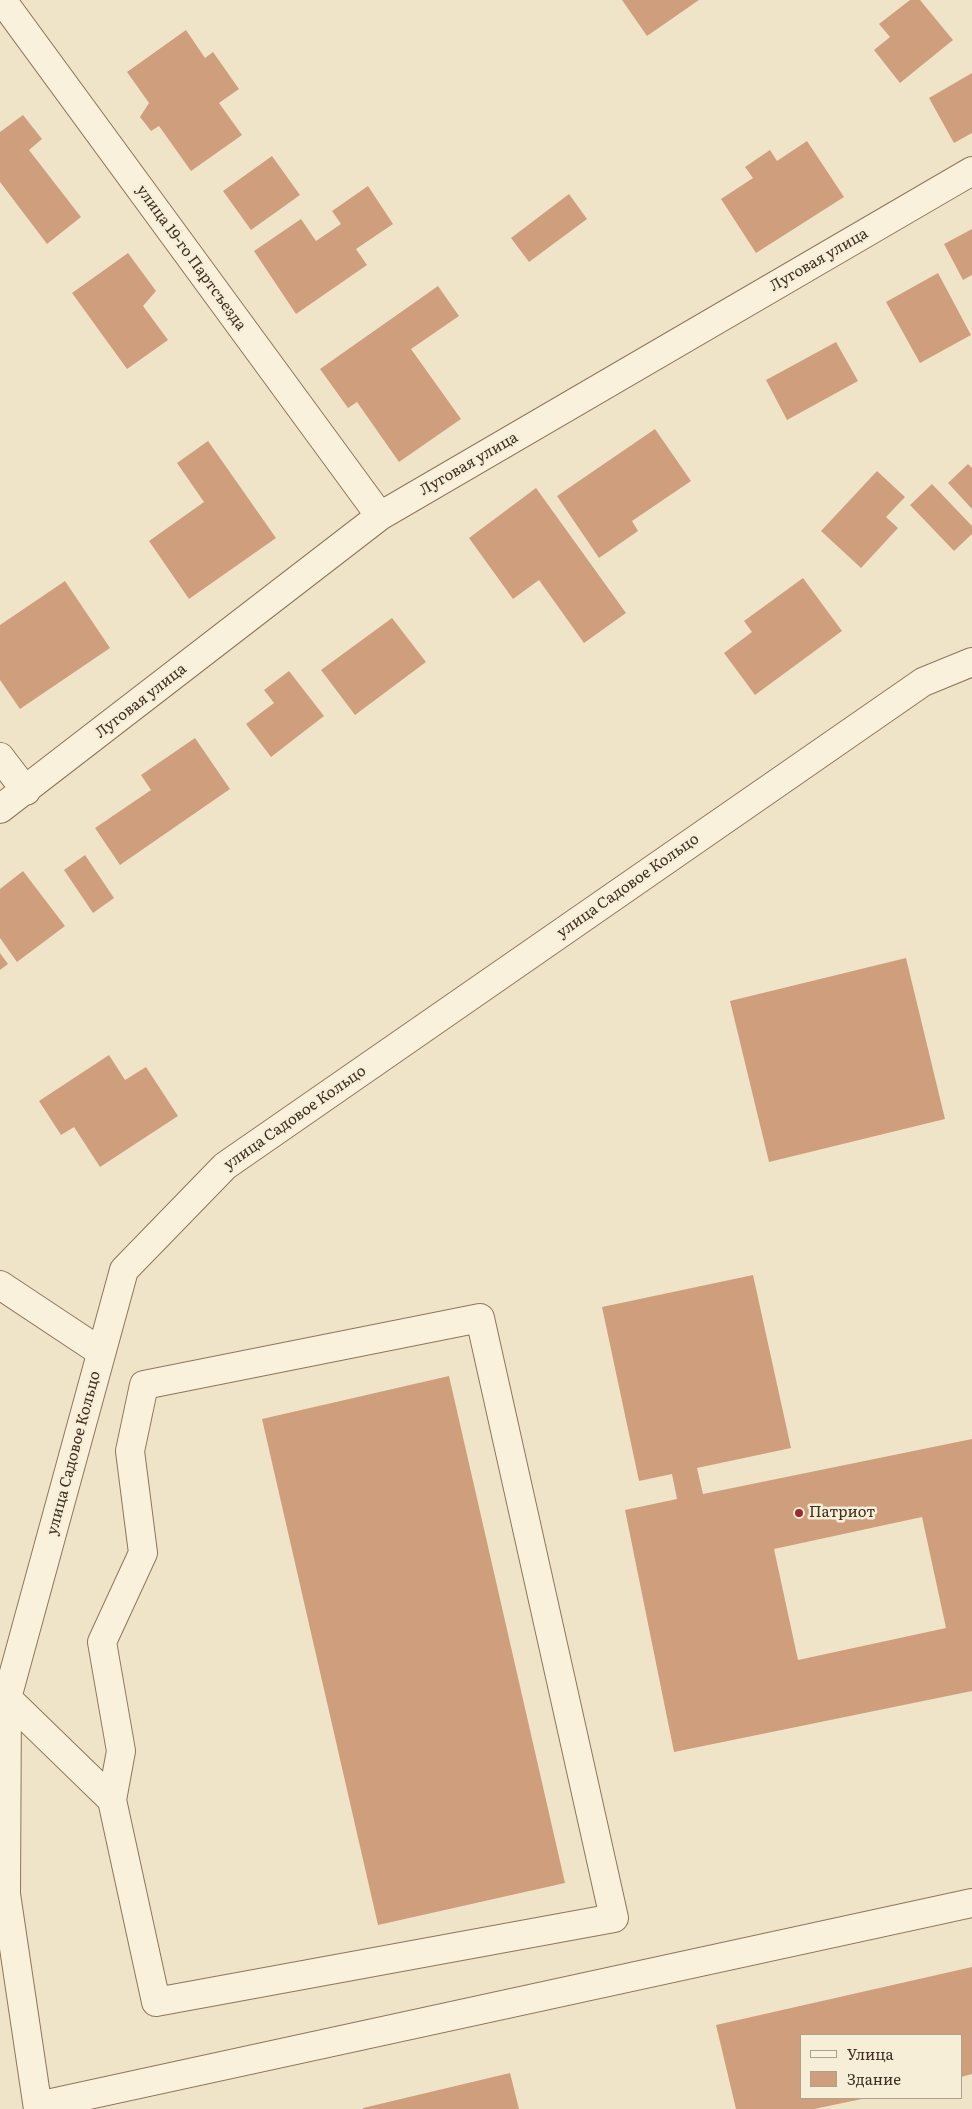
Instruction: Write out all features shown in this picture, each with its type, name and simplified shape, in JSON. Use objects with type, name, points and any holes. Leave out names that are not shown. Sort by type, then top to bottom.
[{"type":"street","name":"улица 19-го Партсъезда","points":[[2,0],[380,516]]},
{"type":"street","name":"Луговая улица","points":[[0,809],[26,791],[380,516],[972,171]]},
{"type":"street","name":"улица Садовое Кольцо","points":[[38,2107],[6,1894],[4,1696],[124,1270],[225,1166],[923,682],[972,662]]},
{"type":"street","points":[[0,757],[26,791]]},
{"type":"street","points":[[0,1285],[101,1352]]},
{"type":"street","points":[[4,1696],[112,1800],[156,2002],[614,1918],[480,1318],[144,1385],[130,1451],[143,1554],[102,1642],[121,1751],[112,1800]]},
{"type":"street","points":[[38,2107],[972,1903]]},
{"type":"building","points":[[622,0],[699,0],[647,36]]},
{"type":"building","points":[[910,0],[920,0],[953,40],[900,83],[874,50],[890,37],[879,24]]},
{"type":"building","points":[[186,30],[205,58],[213,52],[239,89],[219,103],[242,135],[191,171],[159,126],[151,131],[140,117],[149,103],[127,72]]},
{"type":"building","points":[[972,73],[972,133],[954,143],[929,98]]},
{"type":"building","points":[[23,115],[42,139],[29,150],[81,217],[47,244],[0,182],[0,132]]},
{"type":"building","points":[[807,141],[844,197],[756,253],[721,199],[753,178],[745,167],[770,150],[777,161]]},
{"type":"building","points":[[272,156],[300,195],[251,230],[223,191]]},
{"type":"building","points":[[368,186],[393,224],[356,249],[367,265],[296,314],[254,251],[301,219],[316,241],[341,224],[332,211]]},
{"type":"building","points":[[569,194],[587,219],[529,262],[511,238]]},
{"type":"building","points":[[972,229],[972,275],[963,280],[944,244]]},
{"type":"building","points":[[128,253],[156,291],[143,306],[168,340],[127,369],[72,293]]},
{"type":"building","points":[[938,273],[971,335],[920,363],[886,302]]},
{"type":"building","points":[[438,286],[459,316],[411,349],[461,419],[399,462],[357,402],[348,408],[320,369]]},
{"type":"building","points":[[836,342],[858,381],[787,420],[766,380]]},
{"type":"building","points":[[655,429],[691,481],[632,521],[638,531],[599,558],[557,496]]},
{"type":"building","points":[[208,441],[276,538],[189,599],[149,541],[204,502],[177,463]]},
{"type":"building","points":[[968,464],[972,468],[972,509],[948,483]]},
{"type":"building","points":[[877,471],[905,497],[886,517],[898,528],[861,568],[821,531]]},
{"type":"building","points":[[932,484],[972,526],[972,534],[954,551],[910,505]]},
{"type":"building","points":[[536,488],[626,613],[584,643],[539,580],[513,599],[469,538]]},
{"type":"building","points":[[803,578],[842,631],[755,695],[724,653],[752,632],[744,621]]},
{"type":"building","points":[[65,581],[110,648],[20,709],[0,680],[0,625]]},
{"type":"building","points":[[392,618],[426,662],[355,715],[321,670]]},
{"type":"building","points":[[289,671],[324,716],[271,757],[246,724],[274,703],[264,690]]},
{"type":"building","points":[[195,738],[230,789],[120,865],[95,828],[151,790],[141,775]]},
{"type":"building","points":[[85,855],[114,898],[93,913],[64,870]]},
{"type":"building","points":[[23,871],[65,926],[17,962],[0,938],[0,889]]},
{"type":"building","points":[[0,953],[8,964],[0,970]]},
{"type":"building","points":[[906,958],[945,1119],[769,1162],[730,1001]]},
{"type":"building","points":[[109,1055],[125,1080],[146,1067],[178,1116],[100,1167],[74,1127],[61,1135],[39,1101]]},
{"type":"building","name":"Патриот","points":[[753,1275],[791,1448],[697,1468],[703,1494],[972,1439],[972,1691],[674,1752],[625,1510],[677,1499],[672,1474],[639,1481],[602,1307]],"holes":[[[922,1517],[946,1628],[798,1660],[774,1549]]]},
{"type":"building","points":[[449,1376],[565,1883],[378,1925],[262,1419]]},
{"type":"building","points":[[972,1967],[972,2074],[962,2077],[962,2034],[800,2034],[800,2099],[862,2099],[814,2109],[736,2109],[716,2025]]},
{"type":"building","points":[[510,2073],[519,2109],[363,2109],[363,2108]]},
{"type":"place","name":"Патриот","points":[[799,1513]]}]
